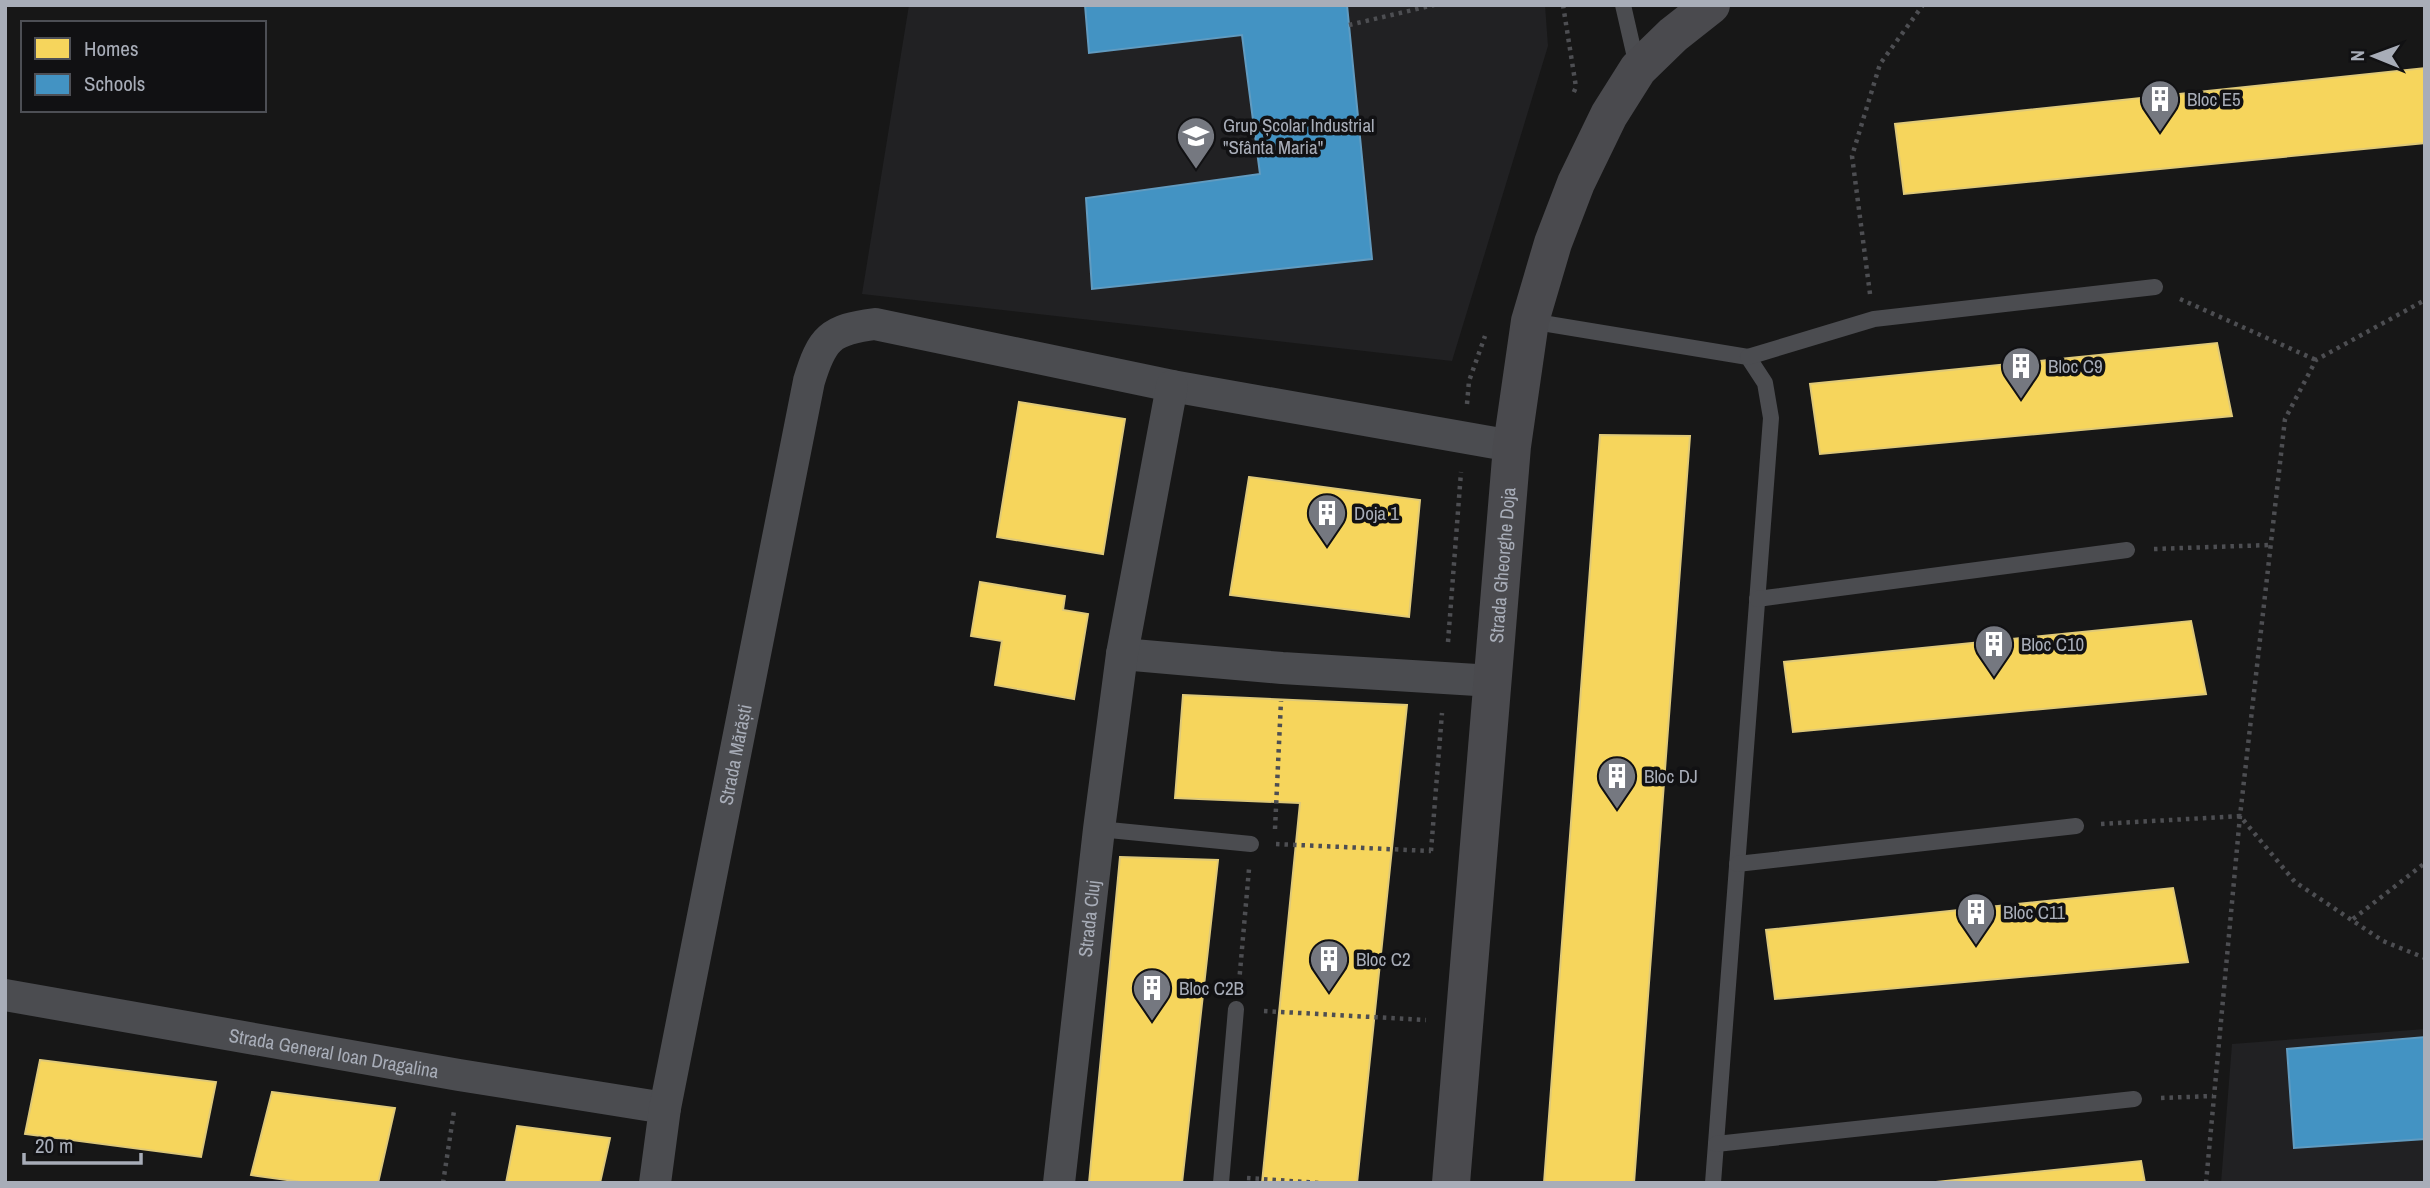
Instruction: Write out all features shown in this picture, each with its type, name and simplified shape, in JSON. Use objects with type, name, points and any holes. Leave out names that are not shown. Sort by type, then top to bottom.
[{"type":"main road","name":"Strada Gheorghe Doja","points":[[1451,1183],[1512,446],[1530,321],[1553,243],[1576,183],[1609,115],[1638,69],[1673,35],[1711,5]]},
{"type":"street","name":"Strada Mărăști","points":[[655,1183],[665,1108],[808,381],[817,353],[835,334],[875,324],[1172,386]]},
{"type":"street","points":[[1172,386],[1512,446]]},
{"type":"street","name":"Strada Cluj","points":[[1059,1183],[1098,829],[1122,654],[1172,386]]},
{"type":"street","points":[[1122,654],[1493,681]]},
{"type":"street","name":"Strada General Ioan Dragalina","points":[[5,995],[459,1075],[665,1108]]},
{"type":"lane","points":[[1623,5],[1638,69]]},
{"type":"lane","points":[[1530,321],[1748,356],[1874,319],[2155,287]]},
{"type":"lane","points":[[1713,1183],[1771,418],[1765,383],[1748,356]]},
{"type":"lane","points":[[1757,598],[2127,550]]},
{"type":"lane","points":[[1737,864],[2076,826]]},
{"type":"lane","points":[[1098,829],[1251,844]]},
{"type":"lane","points":[[1222,1180],[1236,1009]]},
{"type":"lane","points":[[1716,1144],[2134,1099]]},
{"type":"path","points":[[1349,25],[1434,5]]},
{"type":"path","points":[[1874,319],[1852,156],[1880,64],[1923,5]]},
{"type":"path","points":[[2155,287],[2316,360]]},
{"type":"path","points":[[2206,1183],[2240,816],[2285,419],[2316,360],[2425,300]]},
{"type":"path","points":[[1467,408],[1469,381]]},
{"type":"path","points":[[1431,851],[1462,462]]},
{"type":"path","points":[[2127,550],[2269,545]]},
{"type":"path","points":[[1282,667],[1275,844],[1431,851],[1478,857]]},
{"type":"path","points":[[2076,826],[2240,816]]},
{"type":"path","points":[[2240,816],[2295,882],[2383,941],[2425,958]]},
{"type":"path","points":[[1251,844],[1236,1009],[1463,1023]]},
{"type":"path","points":[[2353,919],[2425,863]]},
{"type":"path","points":[[443,1183],[459,1075]]},
{"type":"path","points":[[2134,1099],[2213,1096]]},
{"type":"path","points":[[1222,1180],[1320,1183]]},
{"type":"shaded area","name":"Grup Școlar Industrial \"Sfânta Maria\"","points":[[909,5],[1545,5],[1548,46],[1452,361],[862,294]]},
{"type":"shaded area","points":[[2425,1029],[2425,1183],[2221,1183],[2232,1044]]},
{"type":"building: Homes","name":"Bloc E5","points":[[2425,68],[2425,143],[1904,194],[1895,124]]},
{"type":"building: Homes","name":"Bloc C9","points":[[2217,343],[2232,416],[1820,454],[1810,384]]},
{"type":"building: Homes","points":[[1019,402],[1125,419],[1103,554],[997,537]]},
{"type":"building: Homes","name":"Bloc DJ","points":[[1600,435],[1690,436],[1634,1183],[1544,1183]]},
{"type":"building: Homes","name":"Doja 1","points":[[1249,477],[1420,500],[1409,617],[1230,595]]},
{"type":"building: Homes","points":[[980,582],[1065,596],[1063,610],[1088,614],[1074,699],[995,685],[1002,641],[971,636]]},
{"type":"building: Homes","name":"Bloc C10","points":[[2191,621],[2206,694],[1793,732],[1784,662]]},
{"type":"building: Homes","name":"Bloc C2","points":[[1183,695],[1407,705],[1357,1183],[1262,1183],[1300,803],[1175,798]]},
{"type":"building: Homes","name":"Bloc C2B","points":[[1120,857],[1218,860],[1182,1183],[1089,1183]]},
{"type":"building: Homes","name":"Bloc C11","points":[[2173,888],[2188,962],[1775,999],[1766,930]]},
{"type":"building: Homes","points":[[40,1060],[216,1082],[201,1157],[25,1134]]},
{"type":"building: Homes","points":[[272,1092],[395,1108],[378,1183],[309,1183],[251,1175]]},
{"type":"building: Homes","points":[[517,1126],[610,1138],[600,1183],[506,1183]]},
{"type":"building: Homes","points":[[2141,1161],[2145,1183],[1926,1183]]},
{"type":"building: Schools","points":[[1085,5],[1347,5],[1372,259],[1092,289],[1086,198],[1260,174],[1242,35],[1089,53]]},
{"type":"building: Schools","points":[[2425,1037],[2425,1139],[2294,1148],[2287,1049]]},
{"type":"place","name":"Bloc E5","points":[[2160,133]]},
{"type":"place","name":"Grup Școlar Industrial \"Sfânta Maria\"","points":[[1196,170]]},
{"type":"place","name":"Bloc C9","points":[[2021,400]]},
{"type":"place","name":"Doja 1","points":[[1327,547]]},
{"type":"place","name":"Bloc C10","points":[[1994,678]]},
{"type":"place","name":"Bloc DJ","points":[[1617,810]]},
{"type":"place","name":"Bloc C11","points":[[1976,946]]},
{"type":"place","name":"Bloc C2","points":[[1329,993]]},
{"type":"place","name":"Bloc C2B","points":[[1152,1022]]}]
